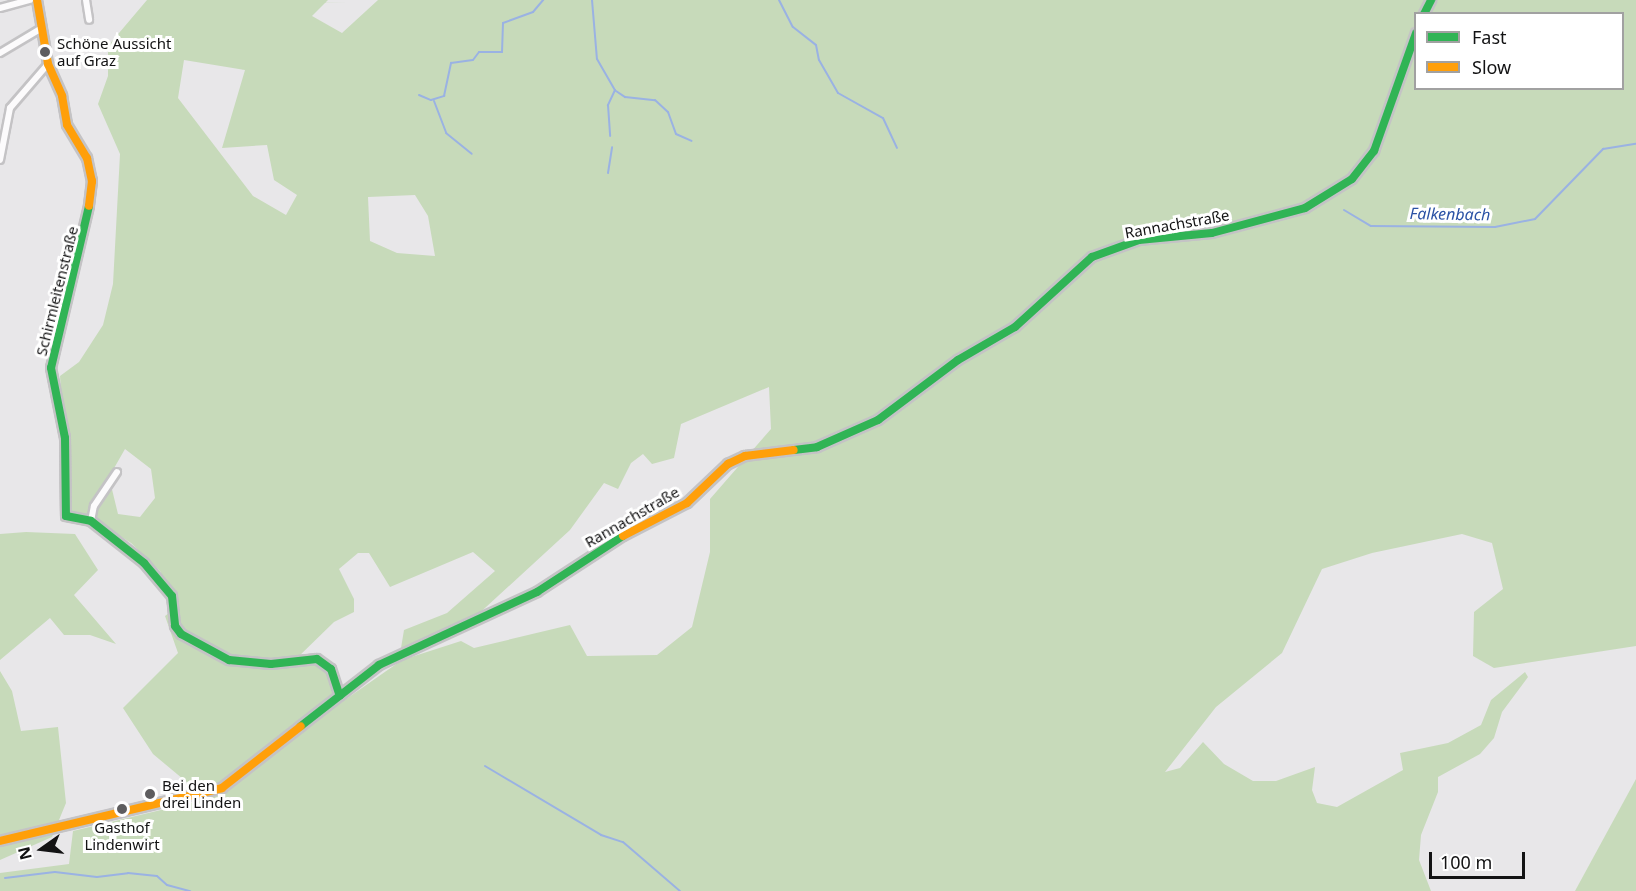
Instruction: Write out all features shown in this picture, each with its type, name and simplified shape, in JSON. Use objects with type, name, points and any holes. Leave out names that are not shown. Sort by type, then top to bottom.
[{"type":"street","points":[[0,8],[30,0]]},
{"type":"street","name":"Schirmleitenstraße","points":[[37,0],[48,64],[67,125],[87,158],[92,182],[87,227],[51,368],[65,438],[66,516],[91,521],[135,555],[168,591],[181,634],[229,660],[271,664],[317,659],[331,669],[340,696]]},
{"type":"street","points":[[86,0],[89,20]]},
{"type":"street","points":[[0,53],[42,28]]},
{"type":"street","name":"Rannachstraße","points":[[0,841],[210,794],[248,771],[340,696],[394,657],[479,622],[675,510],[728,464],[746,456],[817,447],[878,420],[958,360],[1015,327],[1092,257],[1139,240],[1212,233],[1305,208],[1352,179],[1374,151],[1414,39]]},
{"type":"street","points":[[0,157],[10,108],[48,64]]},
{"type":"street","points":[[91,521],[94,506],[117,472]]},
{"type":"green space","points":[[147,0],[328,0],[312,16],[342,33],[378,0],[1636,0],[1636,646],[1494,668],[1473,656],[1474,612],[1503,589],[1492,543],[1462,534],[1372,553],[1322,569],[1282,653],[1216,707],[1165,772],[1180,768],[1203,742],[1224,764],[1253,781],[1276,781],[1315,767],[1312,790],[1317,803],[1337,807],[1403,770],[1400,753],[1448,743],[1481,725],[1491,700],[1525,672],[1528,677],[1502,712],[1494,738],[1480,754],[1438,777],[1438,792],[1421,835],[1419,860],[1431,891],[0,891],[0,873],[69,864],[73,831],[207,799],[153,754],[123,708],[178,653],[165,616],[177,607],[160,571],[131,543],[89,516],[70,515],[60,376],[79,362],[103,325],[113,284],[120,154],[98,104],[108,76],[108,46]],"holes":[[[184,60],[245,70],[222,148],[267,145],[274,180],[297,195],[286,215],[253,196],[178,98]],[[415,195],[428,216],[435,256],[397,253],[370,241],[368,197]],[[769,387],[771,429],[710,499],[710,552],[692,627],[657,655],[587,656],[570,625],[474,648],[461,641],[402,660],[339,704],[327,671],[317,663],[295,660],[334,622],[354,612],[354,599],[339,569],[358,553],[369,553],[390,587],[473,552],[495,571],[447,613],[404,630],[401,648],[473,619],[570,530],[604,483],[618,489],[631,463],[643,454],[652,464],[674,458],[681,424]],[[125,449],[151,469],[155,498],[140,517],[118,514],[109,477]]]},
{"type":"green space","points":[[26,532],[75,534],[98,570],[74,595],[116,644],[90,635],[64,635],[50,618],[0,660],[0,534]]},
{"type":"green space","points":[[0,671],[12,691],[21,731],[58,727],[66,803],[52,837],[0,860]]},
{"type":"green space","points":[[1636,779],[1636,891],[1575,891]]},
{"type":"waterway","points":[[419,95],[431,100],[444,96],[451,63],[473,60],[479,52],[502,52],[503,23],[533,12],[543,0]]},
{"type":"waterway","points":[[592,0],[597,59],[615,90],[608,105],[610,136]]},
{"type":"waterway","points":[[779,0],[793,27],[816,45],[819,60],[838,93],[883,118],[897,148]]},
{"type":"waterway","points":[[616,91],[625,97],[655,100],[668,112],[676,134],[692,141]]},
{"type":"waterway","points":[[434,101],[446,133],[472,154]]},
{"type":"waterway","name":"Falkenbach","points":[[1344,210],[1371,226],[1495,227],[1535,219],[1603,149],[1636,144]]},
{"type":"waterway","points":[[608,173],[612,147]]},
{"type":"waterway","points":[[485,766],[601,835],[623,842],[680,891]]},
{"type":"waterway","points":[[5,878],[55,872],[97,877],[128,873],[157,876],[167,885],[190,891]]},
{"type":"traffic: fast","points":[[1425,12],[1431,0]]},
{"type":"traffic: fast","points":[[794,450],[817,447],[878,420],[958,360],[1015,327],[1092,257],[1139,240],[1212,233],[1305,208],[1352,179],[1374,151],[1414,39]]},
{"type":"traffic: fast","points":[[89,206],[51,368],[65,438],[66,516],[91,521],[144,563],[172,596],[175,626],[181,634],[229,660],[271,664],[317,659],[331,669],[340,696]]},
{"type":"traffic: fast","points":[[301,726],[379,665],[537,592],[623,536]]},
{"type":"traffic: slow","points":[[37,0],[48,64],[62,96],[67,125],[87,158],[92,181],[89,206]]},
{"type":"traffic: slow","points":[[623,536],[687,503],[728,464],[745,456],[794,450]]},
{"type":"traffic: slow","points":[[0,841],[222,788],[301,726]]},
{"type":"place","name":"Schöne Aussicht auf Graz","points":[[45,52]]},
{"type":"place","name":"Bei den drei Linden","points":[[150,794]]},
{"type":"place","name":"Gasthof Lindenwirt","points":[[122,809]]}]
